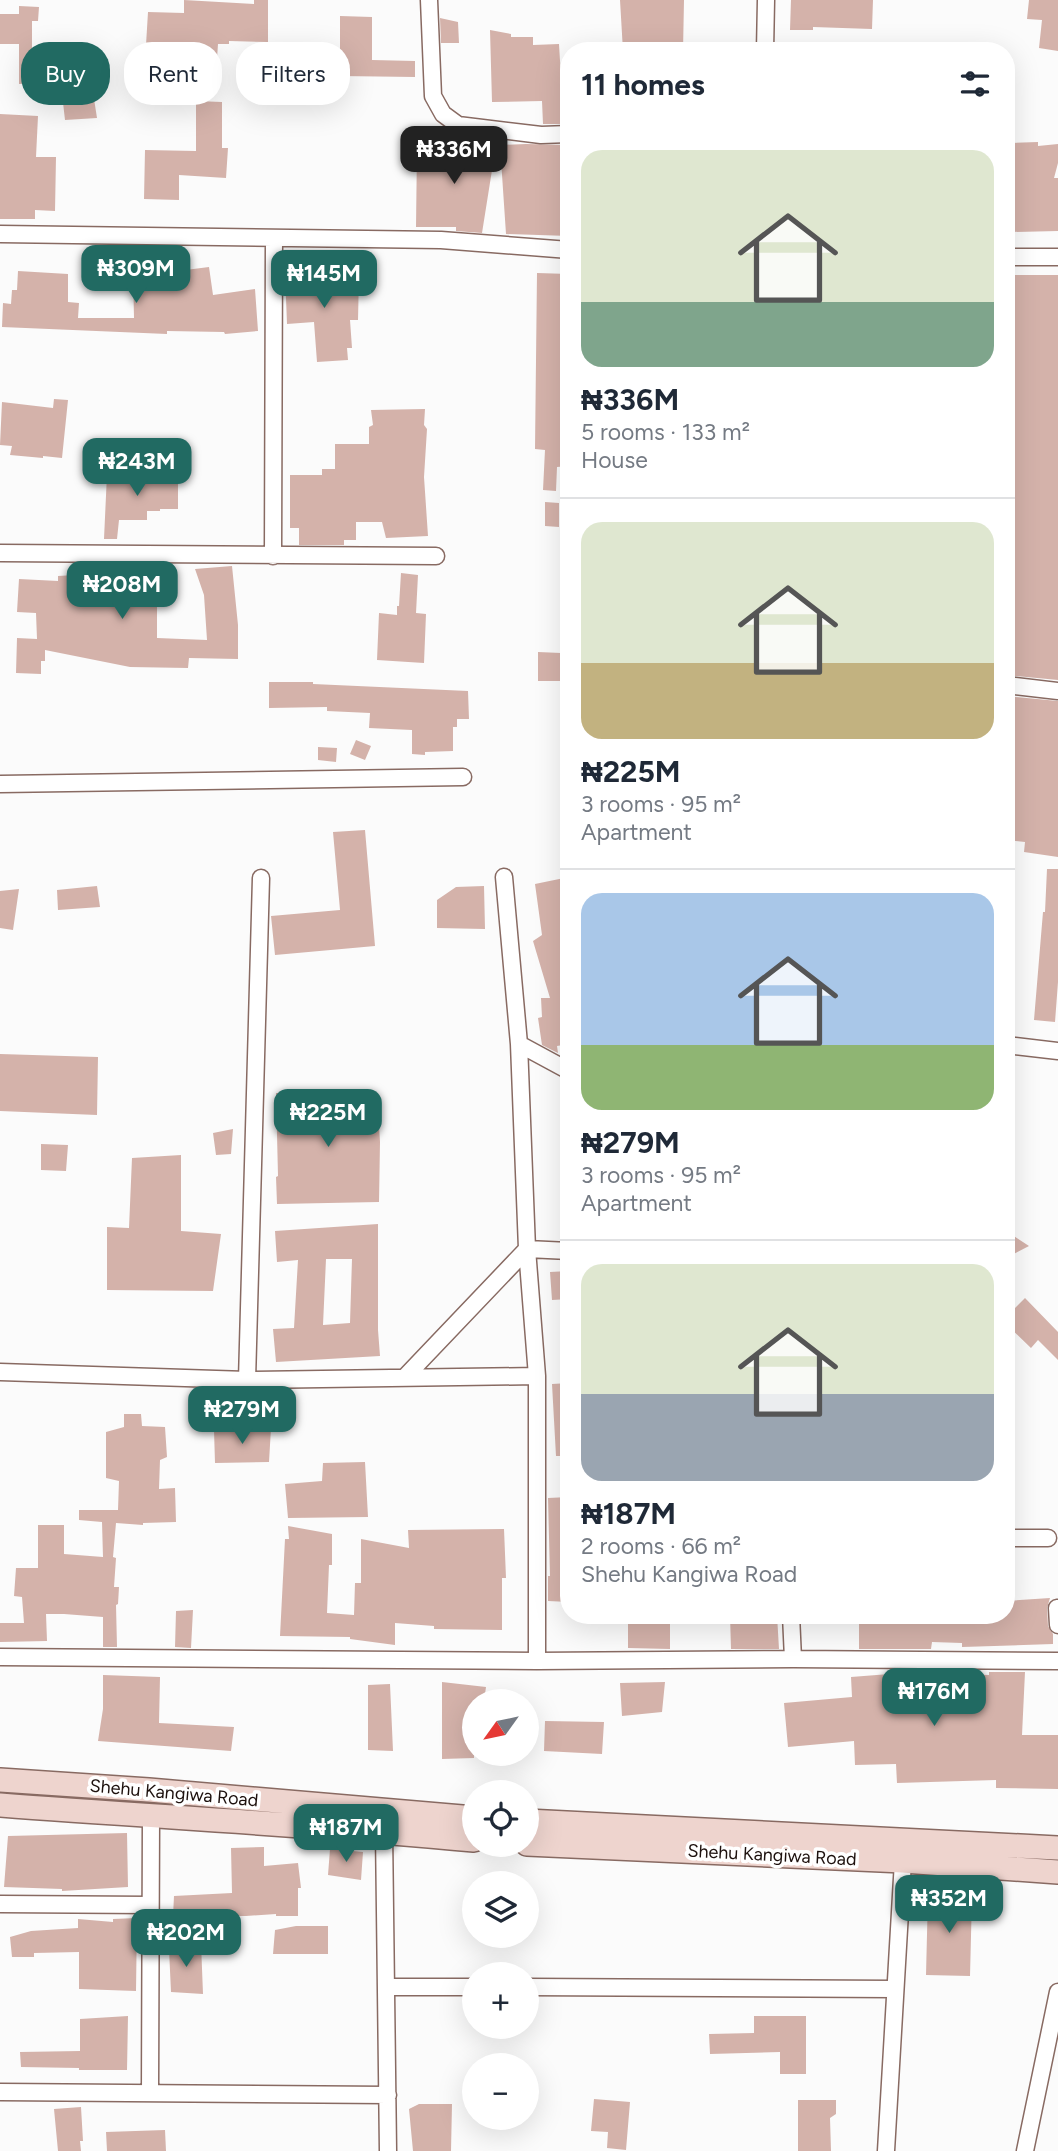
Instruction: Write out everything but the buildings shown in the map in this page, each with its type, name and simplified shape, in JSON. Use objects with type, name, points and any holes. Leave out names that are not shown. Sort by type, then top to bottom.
[{"type":"main road","name":"Shehu Kangiwa Road","points":[[0,1780],[462,1817]]},
{"type":"main road","name":"Shehu Kangiwa Road","points":[[0,1805],[462,1839]]},
{"type":"main road","name":"Shehu Kangiwa Road","points":[[539,1822],[1058,1848]]},
{"type":"main road","name":"Shehu Kangiwa Road","points":[[539,1845],[903,1861],[1058,1872]]},
{"type":"street","points":[[429,0],[433,96],[443,114],[458,125],[541,135],[560,134]]},
{"type":"street","points":[[765,42],[766,0]]},
{"type":"street","points":[[0,234],[441,240],[560,249]]},
{"type":"street","points":[[274,239],[274,556]]},
{"type":"street","points":[[1015,257],[1058,257]]},
{"type":"street","points":[[0,553],[436,556]]},
{"type":"street","points":[[1015,686],[1058,691]]},
{"type":"street","points":[[0,783],[463,777]]},
{"type":"street","points":[[505,877],[519,1044],[527,1249],[537,1376],[537,1661]]},
{"type":"street","points":[[247,1380],[261,878]]},
{"type":"street","points":[[519,1044],[560,1066]]},
{"type":"street","points":[[1015,1046],[1058,1051]]},
{"type":"street","points":[[405,1377],[527,1249],[560,1251]]},
{"type":"street","points":[[0,1372],[247,1380],[537,1376]]},
{"type":"street","points":[[1015,1538],[1048,1538]]},
{"type":"street","points":[[1057,1608],[1058,1625]]},
{"type":"street","points":[[791,1624],[793,1659]]},
{"type":"street","points":[[0,1657],[1058,1661]]},
{"type":"street","points":[[150,2093],[151,1817]]},
{"type":"street","points":[[384,1831],[388,2151]]},
{"type":"street","points":[[886,2151],[903,1861]]},
{"type":"street","points":[[0,1904],[150,1905]]},
{"type":"street","points":[[387,1987],[462,1987]]},
{"type":"street","points":[[539,1987],[894,1989]]},
{"type":"street","points":[[1025,2151],[1058,1992]]},
{"type":"street","points":[[0,2092],[388,2095]]}]
